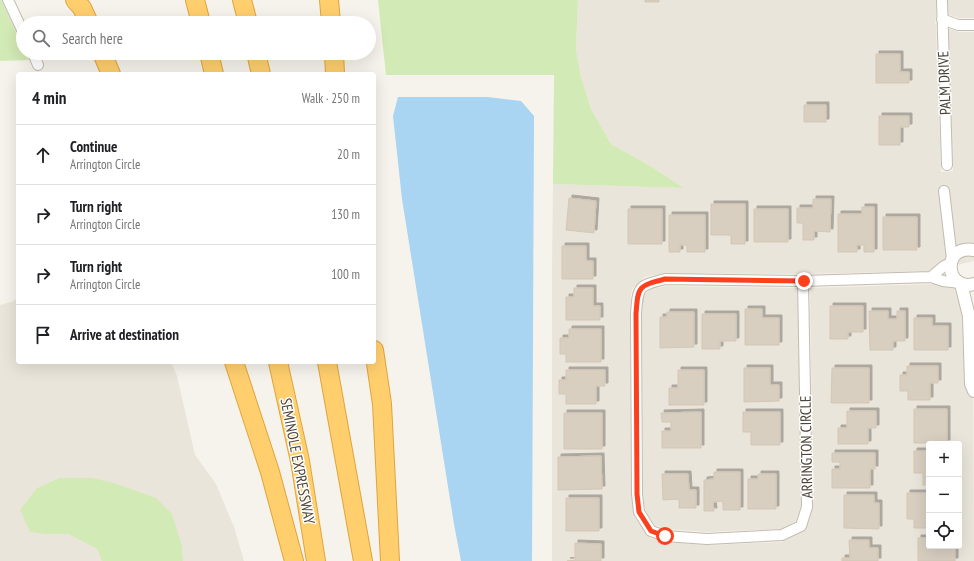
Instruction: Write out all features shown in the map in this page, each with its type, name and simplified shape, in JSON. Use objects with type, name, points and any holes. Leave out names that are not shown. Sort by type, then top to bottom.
[{"type":"highway","points":[[195,0],[199,16]]},
{"type":"highway","points":[[242,0],[246,16]]},
{"type":"highway","points":[[328,0],[330,16]]},
{"type":"highway","points":[[105,60],[110,72]]},
{"type":"highway","points":[[211,60],[214,72]]},
{"type":"highway","points":[[258,60],[261,72]]},
{"type":"highway","points":[[335,60],[336,72]]},
{"type":"highway","points":[[235,364],[270,472],[294,561]]},
{"type":"highway","name":"SEMINOLE EXPRESSWAY","points":[[278,364],[300,462],[316,561]]},
{"type":"highway","points":[[326,364],[363,561]]},
{"type":"highway","points":[[376,364],[382,404],[390,561]]},
{"type":"street","points":[[8,0],[16,17]]},
{"type":"street","name":"PALM DRIVE","points":[[942,0],[947,165]]},
{"type":"street","points":[[942,19],[958,25],[974,25]]},
{"type":"street","points":[[36,60],[38,65]]},
{"type":"street","points":[[944,191],[951,261],[950,268],[953,277],[960,283],[968,285],[974,284]]},
{"type":"street","points":[[931,277],[962,250],[974,250]]},
{"type":"street","name":"ARRINGTON CIRCLE","points":[[804,281],[807,507],[801,526],[782,535],[707,539],[665,536],[651,531],[639,512],[637,494],[636,314],[637,293],[646,284],[665,279],[804,281],[931,277],[943,281],[960,283]]},
{"type":"street","points":[[960,283],[969,316],[971,384],[974,391]]},
{"type":"shaded area","points":[[578,0],[936,0],[935,23],[941,172],[953,171],[948,28],[958,32],[974,32],[974,261],[933,271],[803,274],[665,273],[645,277],[633,288],[631,293],[630,314],[631,494],[634,516],[650,538],[664,542],[707,545],[782,542],[803,532],[806,529],[813,507],[810,288],[934,284],[964,277],[970,312],[973,343],[974,561],[552,561],[553,184],[684,188],[652,167],[611,144],[591,109],[581,77],[576,50]]},
{"type":"shaded area","points":[[948,0],[974,0],[974,18],[959,18],[948,14]]},
{"type":"shaded area","points":[[666,286],[798,288],[801,506],[796,521],[781,529],[707,532],[666,529],[655,525],[645,510],[643,493],[643,296],[649,290]]},
{"type":"shaded area","points":[[16,299],[16,364],[172,364],[177,376],[195,455],[216,484],[234,527],[244,561],[183,561],[182,546],[92,478],[59,478],[37,488],[47,534],[68,534],[97,549],[102,561],[0,561],[0,305]]},
{"type":"green space","points":[[1,0],[16,32],[16,60],[29,60],[0,61]]},
{"type":"green space","points":[[378,0],[578,0],[576,50],[581,77],[591,109],[611,144],[652,167],[684,188],[553,184],[554,75],[386,75]]},
{"type":"green space","points":[[59,478],[92,478],[114,483],[156,498],[172,514],[182,546],[183,561],[102,561],[97,549],[68,534],[30,532],[20,510],[37,488]]},
{"type":"water","points":[[398,97],[488,97],[521,101],[534,116],[532,561],[461,561],[402,199],[393,116]]},
{"type":"building","points":[[645,0],[659,0],[659,2],[645,2]]},
{"type":"building","points":[[876,54],[900,54],[900,72],[909,72],[909,83],[876,83]]},
{"type":"building","points":[[804,105],[826,105],[826,122],[804,122]]},
{"type":"building","points":[[879,116],[909,116],[909,127],[900,127],[900,145],[879,145]]},
{"type":"building","points":[[569,198],[596,201],[594,233],[566,230]]},
{"type":"building","points":[[813,199],[831,199],[830,232],[814,231],[814,240],[803,240],[803,223],[797,223],[797,208],[813,208]]},
{"type":"building","points":[[711,204],[745,204],[745,244],[731,244],[731,235],[711,235]]},
{"type":"building","points":[[862,207],[874,207],[874,252],[864,252],[864,245],[857,245],[857,252],[838,252],[838,214],[862,214]]},
{"type":"building","points":[[628,209],[662,209],[662,244],[628,244]]},
{"type":"building","points":[[754,209],[788,209],[788,242],[754,242]]},
{"type":"building","points":[[669,215],[705,215],[705,252],[687,252],[687,245],[680,245],[680,252],[669,252]]},
{"type":"building","points":[[883,217],[917,217],[917,250],[883,250]]},
{"type":"building","points":[[562,246],[586,246],[586,261],[593,261],[593,279],[562,279]]},
{"type":"building","points":[[574,288],[593,288],[593,306],[600,306],[600,320],[566,320],[566,297],[574,297]]},
{"type":"building","points":[[830,306],[863,306],[863,332],[848,332],[848,339],[830,339]]},
{"type":"building","points":[[745,309],[762,309],[762,318],[779,318],[779,345],[745,345]]},
{"type":"building","points":[[869,311],[888,311],[888,319],[897,319],[897,311],[905,311],[905,341],[893,341],[893,350],[870,350]]},
{"type":"building","points":[[667,312],[694,312],[694,347],[660,348],[660,317],[667,317]]},
{"type":"building","points":[[702,314],[736,314],[736,341],[720,341],[720,349],[702,349]]},
{"type":"building","points":[[914,318],[932,318],[932,326],[948,326],[948,350],[914,350]]},
{"type":"building","points":[[569,329],[601,329],[601,362],[566,362],[566,354],[560,354],[560,338],[569,338]]},
{"type":"building","points":[[907,366],[938,366],[938,383],[930,383],[930,400],[908,400],[908,391],[900,391],[900,375],[907,375]]},
{"type":"building","points":[[744,368],[770,368],[770,385],[779,385],[779,401],[744,402]]},
{"type":"building","points":[[832,368],[869,368],[869,403],[831,403]]},
{"type":"building","points":[[566,370],[605,370],[605,386],[596,386],[596,404],[566,404],[566,394],[559,394],[559,380],[566,380]]},
{"type":"building","points":[[678,370],[704,370],[704,405],[669,405],[669,388],[678,388]]},
{"type":"building","points":[[914,409],[947,409],[947,441],[926,441],[926,443],[914,443]]},
{"type":"building","points":[[847,411],[876,411],[876,428],[868,428],[868,444],[838,444],[838,428],[847,428]]},
{"type":"building","points":[[701,412],[701,448],[662,448],[662,431],[671,431],[671,422],[662,422],[661,413]]},
{"type":"building","points":[[743,412],[780,412],[780,445],[751,445],[751,432],[743,432]]},
{"type":"building","points":[[564,413],[602,413],[602,449],[564,449]]},
{"type":"building","points":[[914,451],[926,451],[926,485],[923,485],[923,473],[914,473]]},
{"type":"building","points":[[832,453],[875,453],[875,469],[870,469],[870,488],[832,488],[832,469],[840,469],[840,462],[832,462]]},
{"type":"building","points":[[601,456],[602,489],[558,490],[558,457]]},
{"type":"building","points":[[714,472],[740,472],[740,510],[723,510],[723,501],[713,502],[714,511],[704,511],[704,480],[714,479]]},
{"type":"building","points":[[662,474],[688,474],[689,490],[696,490],[696,508],[679,508],[679,499],[663,500]]},
{"type":"building","points":[[758,474],[776,474],[776,509],[748,509],[748,479],[758,479]]},
{"type":"building","points":[[907,493],[926,493],[926,528],[914,528],[914,519],[907,519]]},
{"type":"building","points":[[844,495],[874,495],[874,503],[879,503],[879,529],[844,528]]},
{"type":"building","points":[[566,498],[599,498],[599,531],[566,531]]},
{"type":"building","points":[[918,538],[926,538],[926,549],[955,549],[955,561],[918,561]]},
{"type":"building","points":[[849,540],[869,540],[869,548],[878,548],[878,561],[842,561],[842,558],[850,558]]},
{"type":"building","points":[[575,543],[601,544],[601,561],[567,561],[575,560]]},
{"type":"route","points":[[665,536],[651,531],[639,512],[637,494],[637,293],[646,284],[665,279],[804,281]]}]
